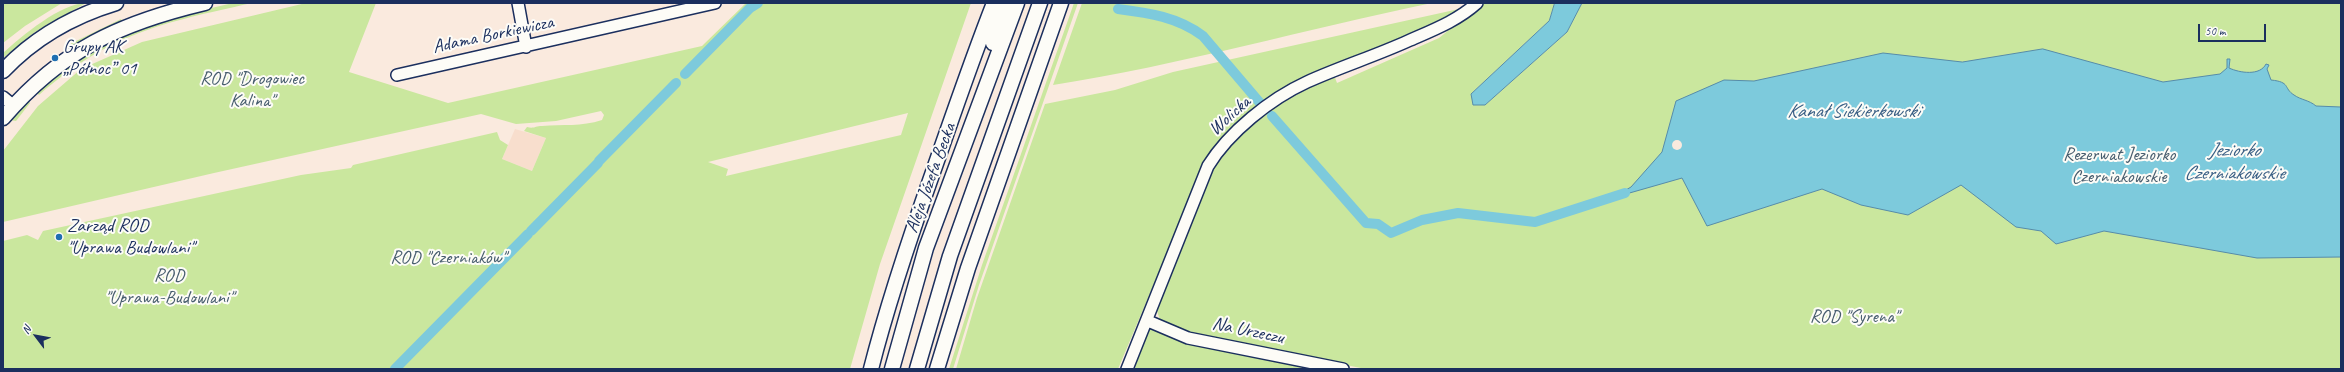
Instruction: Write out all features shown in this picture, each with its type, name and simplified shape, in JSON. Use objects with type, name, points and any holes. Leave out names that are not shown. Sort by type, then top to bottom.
[{"type":"main road","points":[[3,71],[38,40],[56,28],[88,12],[116,3]]},
{"type":"main road","points":[[3,118],[8,101],[40,80],[65,60],[107,34],[153,16],[205,3]]},
{"type":"main road","name":"Aleja Józefa Becka","points":[[871,369],[885,316],[911,236],[971,63],[994,3]]},
{"type":"main road","points":[[982,94],[1004,3]]},
{"type":"main road","name":"Aleja Józefa Becka","points":[[892,369],[926,248],[1016,3]]},
{"type":"main road","points":[[917,369],[950,256],[1040,3]]},
{"type":"main road","points":[[1011,85],[1052,3]]},
{"type":"main road","points":[[937,369],[968,266],[1061,3]]},
{"type":"street","points":[[518,3],[526,47]]},
{"type":"street","name":"Adama Borkiewicza","points":[[397,75],[526,47],[686,7],[715,3]]},
{"type":"street","name":"Wolicka","points":[[1127,369],[1148,321],[1208,166],[1230,138],[1258,114],[1306,82],[1441,27],[1464,15],[1477,3]]},
{"type":"street","name":"Na Urzeczu","points":[[1148,321],[1188,338],[1343,369]]},
{"type":"shaded area","points":[[515,129],[546,138],[532,171],[502,159]]},
{"type":"green space","points":[[3,3],[62,3],[25,26],[3,43]]},
{"type":"green space","points":[[86,3],[35,32],[3,58],[3,53],[20,38],[54,14],[76,4]]},
{"type":"green space","points":[[233,3],[252,3],[191,17],[138,33],[90,57],[65,74],[39,95],[36,92],[73,62],[92,49],[113,38],[158,22]]},
{"type":"green space","points":[[306,3],[376,3],[349,72],[448,103],[702,46],[746,3],[971,3],[880,264],[850,369],[3,369],[3,241],[27,235],[38,240],[43,231],[301,175],[351,168],[353,165],[497,132],[500,140],[508,145],[502,159],[532,171],[546,138],[524,131],[527,127],[587,124],[602,120],[604,115],[601,111],[556,121],[516,124],[481,114],[214,173],[3,222],[3,151],[38,106],[81,69],[142,42]],"holes":[[[908,113],[901,135],[726,176],[728,169],[708,162]]]},
{"type":"green space","points":[[1074,3],[1078,3],[979,285],[953,369],[949,369],[982,265]]},
{"type":"green space","points":[[1082,3],[1432,3],[1196,57],[1101,77],[1053,85]]},
{"type":"green space","name":"Rezerwat Jeziorko Czerniakowskie","points":[[1482,3],[1555,3],[1549,21],[1471,94],[1485,105],[1567,32],[1582,3],[2341,3],[2341,369],[1366,369],[1203,337],[1178,330],[1160,320],[1157,311],[1209,170],[1216,157],[1272,107],[1334,75],[1337,83],[1439,38]]},
{"type":"green space","points":[[1468,7],[1455,15],[1266,103],[1202,170],[1118,369],[956,369],[977,298],[1045,104],[1115,90],[1173,72]]},
{"type":"green space","points":[[121,19],[122,21],[72,48],[70,44]]},
{"type":"green space","points":[[28,99],[30,103],[16,121],[10,120]]},
{"type":"green space","points":[[1149,325],[1326,369],[1132,369]]},
{"type":"water","points":[[1555,3],[1582,3],[1567,32],[1485,105],[1473,105],[1471,94],[1549,21]]},
{"type":"water","name":"Jeziorko Czerniakowskie","points":[[2043,49],[2163,82],[2220,74],[2227,68],[2227,59],[2230,59],[2229,68],[2244,72],[2255,72],[2263,68],[2266,64],[2269,65],[2267,69],[2271,80],[2281,82],[2297,97],[2311,102],[2316,106],[2341,107],[2341,257],[2257,258],[2104,231],[2056,244],[2041,231],[2016,227],[1961,185],[1908,215],[1861,205],[1822,189],[1707,226],[1682,178],[1612,198],[1631,187],[1662,152],[1676,101],[1724,80],[1754,81],[1883,53],[1962,62]]},
{"type":"pier","points":[[1675,140],[1679,140],[1681,141],[1681,149],[1675,150],[1672,147],[1672,143]]},
{"type":"waterway","name":"Kanał Siekierkowski","points":[[685,74],[750,8],[758,3]]},
{"type":"waterway","name":"Kanał Siekierkowski","points":[[1118,9],[1141,12],[1173,20],[1184,24],[1203,36],[1260,103]]},
{"type":"waterway","name":"Kanał Siekierkowski","points":[[599,161],[676,83]]},
{"type":"waterway","name":"Kanał Siekierkowski","points":[[1272,116],[1366,223],[1378,224],[1391,233],[1422,220],[1458,213],[1535,222],[1625,193]]},
{"type":"waterway","name":"Kanał Siekierkowski","points":[[531,231],[598,163]]},
{"type":"waterway","name":"Kanał Siekierkowski","points":[[395,369],[528,234]]},
{"type":"place","name":"Grupy AK „Północ” 01","points":[[55,58]]},
{"type":"place","name":"Zarząd ROD \"Uprawa Budowlani\"","points":[[59,237]]},
{"type":"park label","name":"ROD \"Drogowiec Kalina\"","points":[[252,90]]},
{"type":"park label","name":"ROD \"Czerniaków\"","points":[[448,258]]},
{"type":"park label","name":"ROD \"Uprawa-Budowlani\"","points":[[169,287]]},
{"type":"park label","name":"ROD \"Syrena\"","points":[[1854,317]]}]
